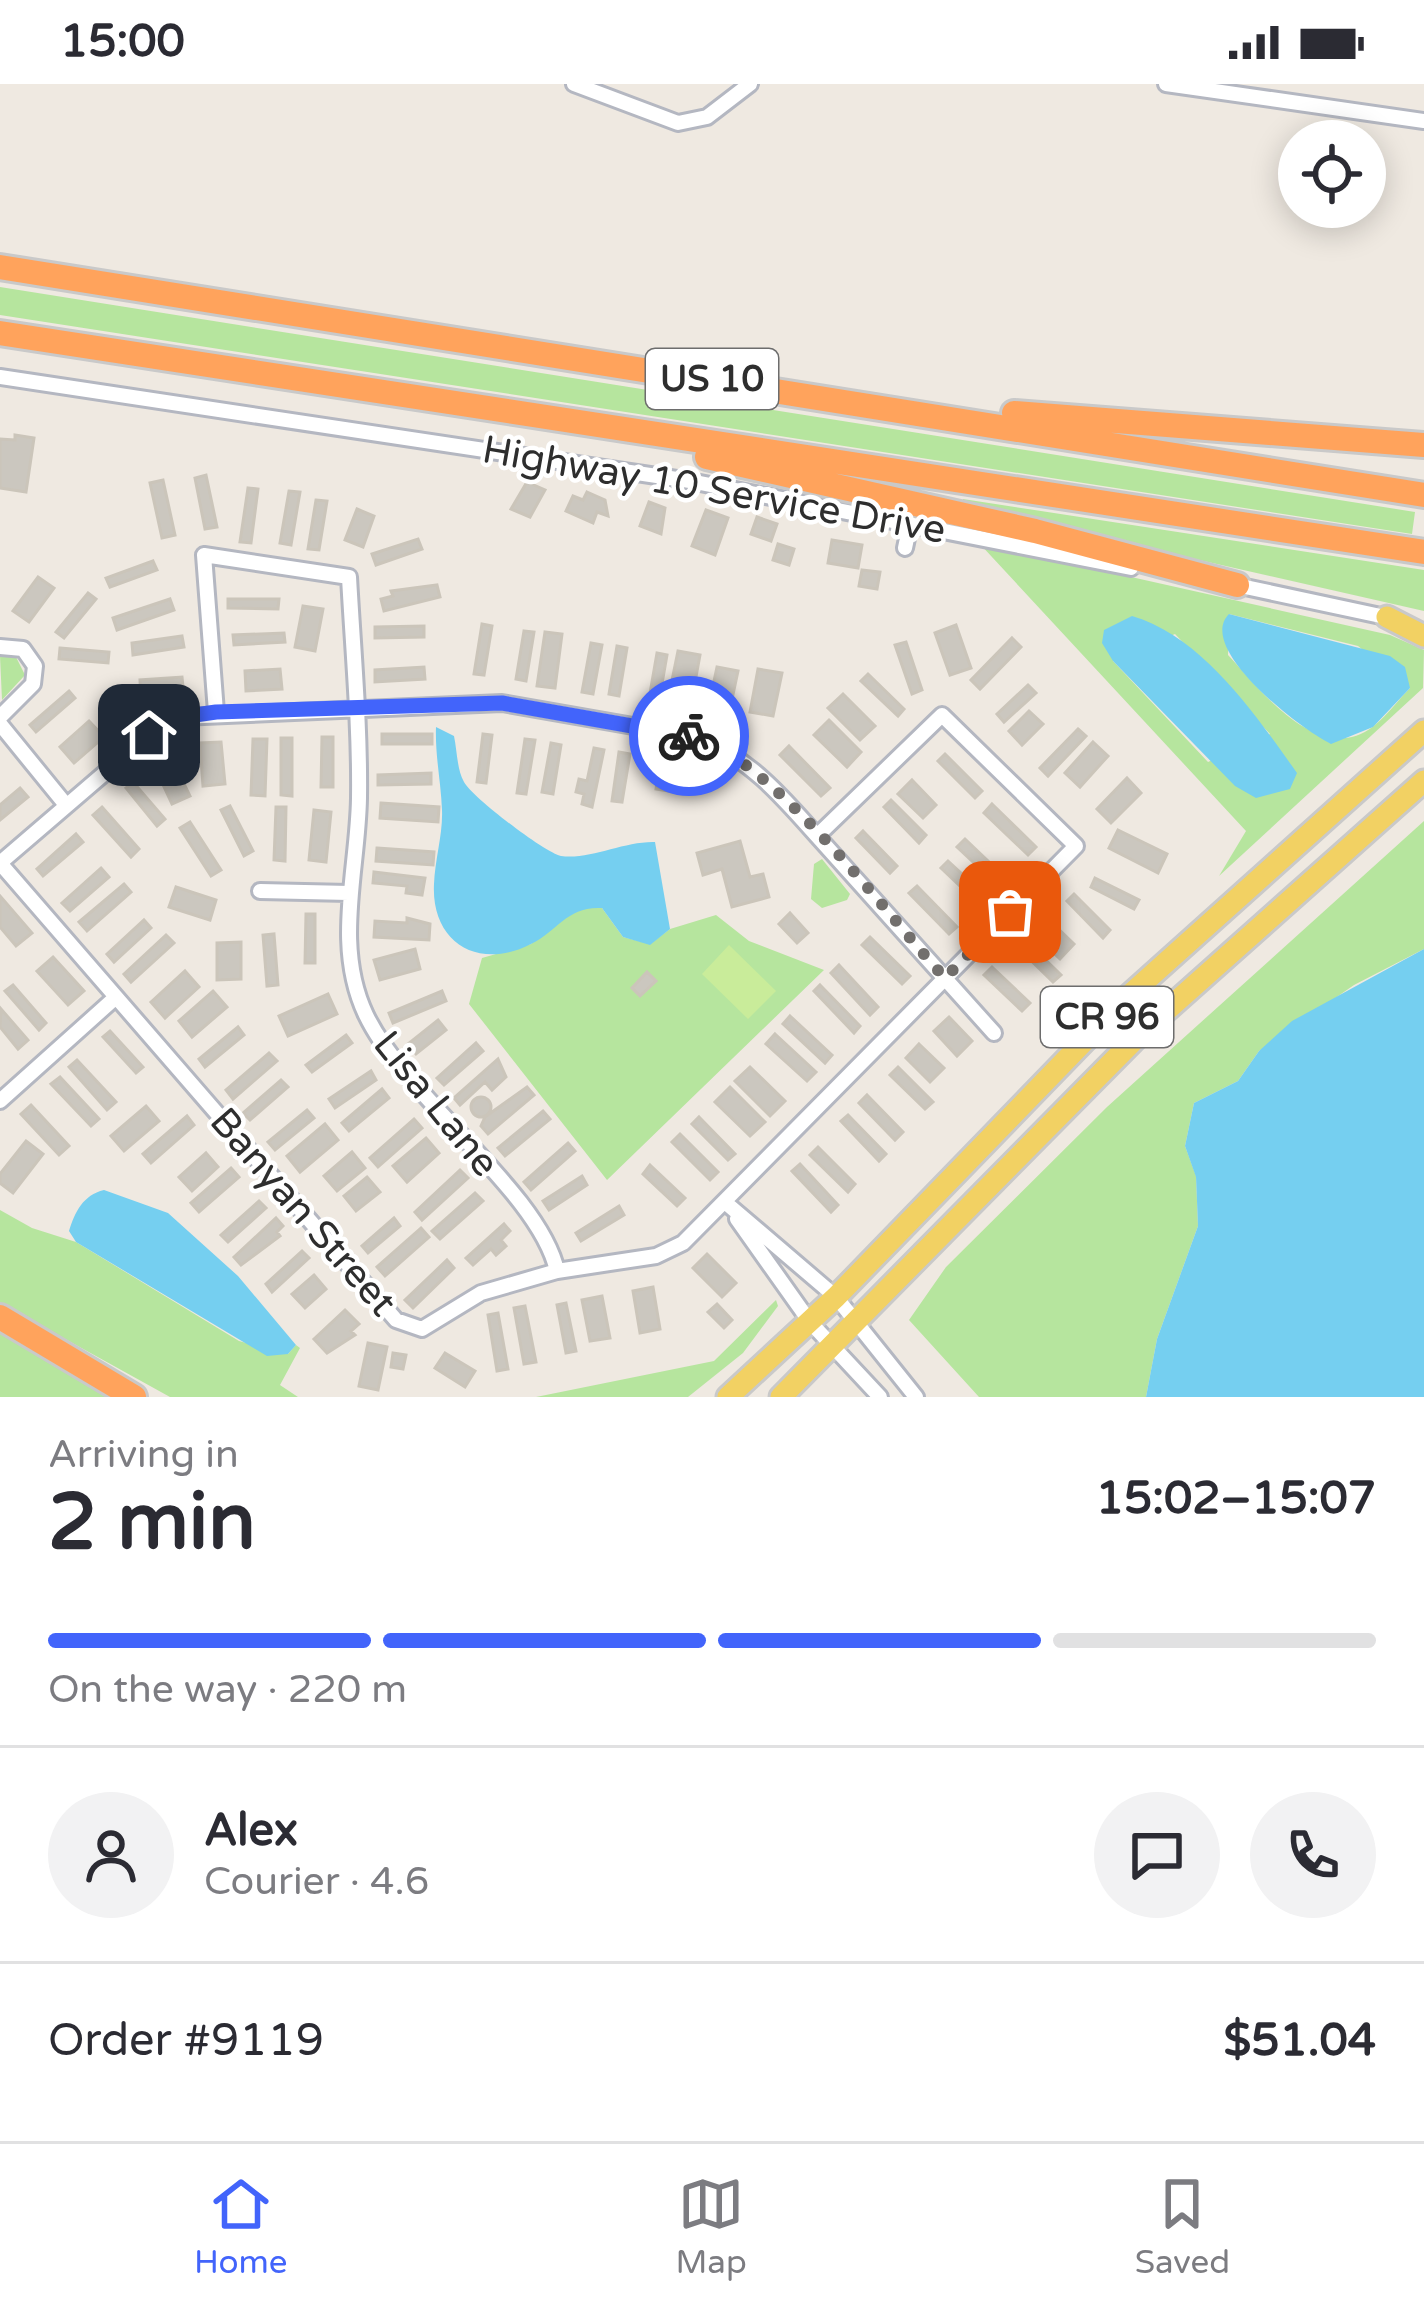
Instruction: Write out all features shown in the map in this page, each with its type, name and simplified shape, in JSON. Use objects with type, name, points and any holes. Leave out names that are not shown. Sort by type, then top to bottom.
[{"type":"highway","name":"US 10","points":[[0,267],[1424,495]]},
{"type":"highway","name":"US 10","points":[[0,333],[1424,552]]},
{"type":"highway","points":[[876,405],[1424,445]]},
{"type":"highway","points":[[571,422],[1237,585]]},
{"type":"highway","points":[[0,1318],[134,1397]]},
{"type":"main road","points":[[1388,617],[1424,636]]},
{"type":"main road","name":"CR 96","points":[[728,1397],[836,1297],[1124,1000],[1421,733]]},
{"type":"main road","name":"CR 96","points":[[782,1397],[1141,1034],[1424,781]]},
{"type":"street","points":[[574,84],[678,123],[707,117],[750,84]]},
{"type":"street","points":[[1166,84],[1424,121]]},
{"type":"street","name":"Highway 10 Service Drive","points":[[0,377],[690,481],[1237,585],[1424,626]]},
{"type":"street","points":[[905,548],[910,524]]},
{"type":"street","name":"Lisa Lane","points":[[216,712],[204,554],[349,578],[359,803],[349,893],[355,984],[376,1033],[535,1224],[557,1271]]},
{"type":"street","points":[[0,647],[23,649],[35,666],[26,693],[0,720],[66,805]]},
{"type":"street","points":[[0,863],[167,723],[216,712],[502,703],[696,737],[745,764],[817,836],[994,1033]]},
{"type":"street","name":"Banyan Street","points":[[0,863],[401,1325],[422,1329],[482,1293],[557,1271],[656,1256],[683,1243],[1076,846],[942,715],[817,836]]},
{"type":"street","points":[[260,891],[349,893]]},
{"type":"street","points":[[0,1101],[116,998]]},
{"type":"street","points":[[726,1203],[836,1297],[916,1397]]},
{"type":"street","points":[[726,1203],[810,1322],[880,1397]]},
{"type":"green space","points":[[0,287],[1415,512],[1412,534],[0,315]]},
{"type":"green space","points":[[963,499],[1424,570],[1424,611],[961,506]]},
{"type":"green space","points":[[979,543],[1390,635],[1424,650],[1423,688],[1219,876],[1246,831]],"holes":[[[1229,614],[1358,646],[1410,688],[1377,724],[1361,734],[1334,738],[1316,733],[1283,712],[1228,655]],[[1175,634],[1270,734],[1208,762],[1113,661]]]},
{"type":"green space","points":[[0,656],[16,657],[25,675],[2,700]]},
{"type":"green space","points":[[1424,821],[1424,949],[1354,985],[1259,1051],[1238,1081],[1194,1103],[1185,1146],[1196,1176],[1198,1226],[1157,1339],[1146,1397],[979,1397],[909,1320],[946,1267],[1107,1107]]},
{"type":"green space","points":[[822,859],[850,894],[847,900],[822,908],[811,899],[814,864]]},
{"type":"green space","points":[[602,908],[623,937],[650,944],[670,929],[716,915],[749,941],[824,970],[607,1180],[469,1004],[482,958],[531,944],[567,914]]},
{"type":"green space","points":[[729,945],[776,991],[748,1019],[702,974]]},
{"type":"green space","points":[[0,1210],[32,1228],[76,1242],[239,1341],[288,1354],[296,1345],[300,1348],[280,1385],[298,1397],[170,1397],[0,1303]]},
{"type":"green space","points":[[776,1300],[778,1306],[743,1353],[688,1397],[536,1397],[714,1361]]},
{"type":"green space","points":[[0,1326],[114,1397],[0,1397]]},
{"type":"water","points":[[1229,614],[1390,656],[1405,667],[1410,688],[1373,727],[1331,744],[1276,705],[1238,666],[1222,629]]},
{"type":"water","points":[[1132,616],[1182,641],[1225,680],[1297,773],[1290,789],[1256,798],[1235,786],[1113,661],[1102,643],[1104,630]]},
{"type":"water","points":[[436,727],[454,736],[460,772],[470,789],[553,853],[584,855],[655,842],[670,929],[650,945],[623,937],[602,908],[590,908],[512,952],[477,952],[450,936],[435,905],[442,819]]},
{"type":"water","points":[[1424,949],[1424,1397],[1146,1397],[1157,1339],[1198,1226],[1196,1177],[1185,1146],[1194,1103],[1238,1081],[1259,1051],[1292,1021]]},
{"type":"water","points":[[104,1190],[168,1213],[238,1276],[296,1345],[288,1354],[267,1356],[76,1242],[69,1231],[77,1211],[85,1200]]},
{"type":"building","points":[[15,435],[34,438],[26,492],[0,488],[0,439],[15,440]]},
{"type":"building","points":[[206,475],[217,527],[205,529],[195,478]]},
{"type":"building","points":[[163,480],[175,535],[162,538],[150,483]]},
{"type":"building","points":[[527,482],[545,490],[530,517],[511,509]]},
{"type":"building","points":[[248,488],[258,489],[251,543],[240,542]]},
{"type":"building","points":[[289,491],[300,492],[291,545],[280,543]]},
{"type":"building","points":[[587,492],[605,500],[608,516],[597,512],[593,523],[566,511],[573,496],[583,500]]},
{"type":"building","points":[[316,500],[327,501],[319,550],[308,549]]},
{"type":"building","points":[[649,502],[665,508],[661,534],[640,526]]},
{"type":"building","points":[[357,509],[374,516],[363,547],[345,540]]},
{"type":"building","points":[[706,510],[728,518],[715,555],[692,546]]},
{"type":"building","points":[[757,517],[777,524],[771,541],[751,534]]},
{"type":"building","points":[[418,539],[422,549],[376,565],[372,554]]},
{"type":"building","points":[[832,540],[862,545],[858,568],[828,563]]},
{"type":"building","points":[[778,544],[794,549],[789,565],[773,560]]},
{"type":"building","points":[[153,561],[157,570],[110,587],[106,578]]},
{"type":"building","points":[[862,570],[880,572],[877,589],[859,586]]},
{"type":"building","points":[[38,577],[54,588],[29,622],[13,611]]},
{"type":"building","points":[[437,585],[440,597],[384,611],[381,599],[393,596],[391,591]]},
{"type":"building","points":[[88,593],[96,599],[64,638],[56,632]]},
{"type":"building","points":[[170,599],[174,610],[117,630],[113,618]]},
{"type":"building","points":[[228,599],[279,599],[278,609],[228,608]]},
{"type":"building","points":[[303,606],[323,609],[315,651],[295,647]]},
{"type":"building","points":[[482,624],[492,626],[484,675],[474,674]]},
{"type":"building","points":[[956,625],[971,668],[950,675],[935,633]]},
{"type":"building","points":[[424,626],[424,637],[375,638],[375,627]]},
{"type":"building","points":[[524,631],[534,632],[526,681],[516,679]]},
{"type":"building","points":[[545,632],[562,634],[555,688],[537,686]]},
{"type":"building","points":[[284,633],[285,642],[234,645],[233,635]]},
{"type":"building","points":[[182,636],[184,647],[133,655],[132,643]]},
{"type":"building","points":[[1012,638],[1021,647],[980,689],[971,680]]},
{"type":"building","points":[[906,642],[922,690],[912,694],[895,645]]},
{"type":"building","points":[[591,643],[602,645],[593,694],[582,692]]},
{"type":"building","points":[[617,646],[627,648],[619,696],[609,694]]},
{"type":"building","points":[[60,648],[109,652],[108,663],[59,659]]},
{"type":"building","points":[[678,651],[700,655],[691,704],[668,700]]},
{"type":"building","points":[[657,653],[667,655],[659,701],[649,699]]},
{"type":"building","points":[[424,667],[425,679],[375,682],[375,670]]},
{"type":"building","points":[[717,667],[738,671],[731,704],[710,700]]},
{"type":"building","points":[[280,669],[282,689],[246,691],[245,671]]},
{"type":"building","points":[[758,669],[782,673],[773,716],[750,712]]},
{"type":"building","points":[[868,674],[904,709],[898,716],[861,681]]},
{"type":"building","points":[[182,677],[184,697],[141,700],[140,680]]},
{"type":"building","points":[[1028,685],[1036,693],[1004,722],[997,714]]},
{"type":"building","points":[[69,691],[75,698],[36,732],[30,725]]},
{"type":"building","points":[[843,694],[875,726],[860,740],[828,708]]},
{"type":"building","points":[[1029,711],[1043,724],[1022,745],[1009,731]]},
{"type":"building","points":[[829,720],[861,752],[847,767],[814,735]]},
{"type":"building","points":[[89,721],[104,737],[74,763],[60,747]]},
{"type":"building","points":[[1078,729],[1086,736],[1048,776],[1040,768]]},
{"type":"building","points":[[382,734],[432,734],[432,744],[382,744]]},
{"type":"building","points":[[483,734],[492,735],[486,783],[477,782]]},
{"type":"building","points":[[322,737],[333,737],[333,787],[321,787]]},
{"type":"building","points":[[281,738],[292,738],[292,796],[281,795]]},
{"type":"building","points":[[253,739],[267,739],[265,796],[251,795]]},
{"type":"building","points":[[525,739],[535,740],[526,794],[517,793]]},
{"type":"building","points":[[221,742],[225,784],[203,786],[200,743]]},
{"type":"building","points":[[1093,742],[1108,756],[1080,787],[1065,773]]},
{"type":"building","points":[[551,743],[561,745],[553,794],[542,792]]},
{"type":"building","points":[[789,746],[830,788],[821,796],[780,755]]},
{"type":"building","points":[[594,748],[604,750],[592,807],[582,804],[584,794],[576,792],[579,779],[587,781]]},
{"type":"building","points":[[619,752],[630,754],[622,802],[612,801]]},
{"type":"building","points":[[945,754],[982,791],[975,798],[938,761]]},
{"type":"building","points":[[170,755],[190,796],[172,804],[153,763]]},
{"type":"building","points":[[661,755],[681,758],[675,792],[656,789]]},
{"type":"building","points":[[431,773],[431,784],[378,785],[378,775]]},
{"type":"building","points":[[1127,778],[1141,793],[1111,823],[1097,809]]},
{"type":"building","points":[[912,780],[936,805],[923,818],[898,794]]},
{"type":"building","points":[[133,782],[165,819],[157,826],[126,788]]},
{"type":"building","points":[[20,788],[28,797],[0,820],[0,805]]},
{"type":"building","points":[[891,800],[926,835],[919,843],[884,807]]},
{"type":"building","points":[[381,803],[439,807],[438,822],[380,818]]},
{"type":"building","points":[[992,804],[1036,847],[1028,855],[984,813]]},
{"type":"building","points":[[230,806],[253,851],[244,856],[221,810]]},
{"type":"building","points":[[102,807],[139,849],[131,857],[93,815]]},
{"type":"building","points":[[276,807],[286,807],[285,861],[274,860]]},
{"type":"building","points":[[314,810],[331,812],[326,862],[309,860]]},
{"type":"building","points":[[190,822],[221,870],[211,876],[180,828]]},
{"type":"building","points":[[1118,830],[1167,854],[1158,873],[1109,848]]},
{"type":"building","points":[[863,831],[897,866],[890,873],[856,838]]},
{"type":"building","points":[[76,834],[83,842],[43,876],[37,869]]},
{"type":"building","points":[[965,839],[1008,880],[1001,888],[957,847]]},
{"type":"building","points":[[740,841],[750,877],[763,874],[769,897],[732,907],[722,869],[703,875],[697,853]]},
{"type":"building","points":[[377,848],[434,852],[433,865],[376,861]]},
{"type":"building","points":[[948,861],[986,896],[979,904],[941,868]]},
{"type":"building","points":[[101,868],[109,877],[70,911],[62,903]]},
{"type":"building","points":[[374,872],[425,878],[422,895],[406,893],[407,886],[373,883]]},
{"type":"building","points":[[1095,878],[1139,900],[1134,909],[1091,887]]},
{"type":"building","points":[[124,884],[131,892],[87,931],[79,922]]},
{"type":"building","points":[[917,886],[957,927],[949,934],[909,893]]},
{"type":"building","points":[[176,887],[216,900],[210,920],[169,907]]},
{"type":"building","points":[[1074,894],[1110,930],[1103,938],[1067,901]]},
{"type":"building","points":[[0,896],[32,933],[16,946],[0,927]]},
{"type":"building","points":[[790,913],[808,933],[797,943],[779,924]]},
{"type":"building","points":[[1042,913],[1074,944],[1060,959],[1027,928]]},
{"type":"building","points":[[306,914],[315,914],[315,963],[305,963]]},
{"type":"building","points":[[407,918],[430,924],[429,940],[374,937],[375,921],[407,923]]},
{"type":"building","points":[[144,920],[151,928],[114,962],[107,954]]},
{"type":"building","points":[[274,934],[278,985],[267,986],[263,935]]},
{"type":"building","points":[[1019,934],[1061,975],[1053,982],[1012,942]]},
{"type":"building","points":[[166,935],[174,943],[131,982],[124,974]]},
{"type":"building","points":[[870,937],[910,976],[902,984],[862,945]]},
{"type":"building","points":[[241,942],[241,979],[217,980],[217,943]]},
{"type":"building","points":[[415,949],[420,969],[380,980],[374,960]]},
{"type":"building","points":[[53,957],[84,991],[68,1005],[37,971]]},
{"type":"building","points":[[839,965],[878,1007],[870,1015],[831,973]]},
{"type":"building","points":[[992,967],[1030,1003],[1022,1011],[984,975]]},
{"type":"building","points":[[185,971],[199,987],[165,1018],[151,1002]]},
{"type":"building","points":[[647,972],[656,981],[640,996],[632,988]]},
{"type":"building","points":[[13,985],[46,1023],[39,1030],[5,991]]},
{"type":"building","points":[[820,985],[860,1026],[854,1033],[814,991]]},
{"type":"building","points":[[213,991],[227,1007],[192,1037],[179,1021]]},
{"type":"building","points":[[442,991],[446,1001],[393,1023],[389,1013]]},
{"type":"building","points":[[328,994],[337,1014],[288,1036],[279,1016]]},
{"type":"building","points":[[1,1009],[28,1040],[18,1049],[0,1027]]},
{"type":"building","points":[[790,1016],[832,1055],[825,1063],[783,1024]]},
{"type":"building","points":[[949,1017],[972,1041],[957,1056],[934,1031]]},
{"type":"building","points":[[438,1020],[446,1030],[416,1054],[408,1044]]},
{"type":"building","points":[[238,1027],[244,1035],[205,1067],[199,1059]]},
{"type":"building","points":[[110,1031],[143,1067],[136,1073],[103,1037]]},
{"type":"building","points":[[775,1034],[816,1072],[807,1081],[766,1044]]},
{"type":"building","points":[[346,1035],[352,1043],[312,1072],[306,1065]]},
{"type":"building","points":[[476,1043],[483,1051],[444,1085],[437,1078]]},
{"type":"building","points":[[919,1044],[944,1068],[930,1082],[906,1058]]},
{"type":"building","points":[[269,1053],[277,1061],[233,1099],[226,1090]]},
{"type":"building","points":[[498,1059],[506,1077],[492,1090],[485,1082],[460,1105],[454,1098]]},
{"type":"building","points":[[77,1060],[116,1102],[107,1110],[69,1067]]},
{"type":"building","points":[[750,1067],[785,1101],[770,1116],[735,1081]]},
{"type":"building","points":[[898,1067],[933,1102],[925,1109],[890,1075]]},
{"type":"building","points":[[371,1071],[376,1080],[335,1108],[329,1099]]},
{"type":"building","points":[[60,1077],[99,1119],[91,1126],[51,1084]]},
{"type":"building","points":[[281,1080],[288,1087],[250,1120],[243,1113]]},
{"type":"building","points":[[527,1087],[534,1095],[488,1134],[481,1126],[485,1117]]},
{"type":"building","points":[[730,1087],[765,1122],[750,1136],[715,1102]]},
{"type":"building","points":[[382,1089],[389,1098],[349,1131],[342,1123]]},
{"type":"building","points":[[867,1095],[903,1132],[895,1140],[859,1103]]},
{"type":"building","points":[[481,1097],[491,1107],[481,1117],[471,1107]]},
{"type":"building","points":[[31,1105],[69,1146],[59,1155],[21,1114]]},
{"type":"building","points":[[146,1106],[159,1121],[124,1151],[111,1136]]},
{"type":"building","points":[[307,1110],[314,1118],[275,1150],[268,1142]]},
{"type":"building","points":[[543,1111],[550,1119],[505,1156],[498,1148]]},
{"type":"building","points":[[848,1115],[886,1154],[879,1161],[841,1121]]},
{"type":"building","points":[[187,1116],[194,1125],[151,1163],[143,1154]]},
{"type":"building","points":[[699,1117],[735,1154],[728,1160],[692,1124]]},
{"type":"building","points":[[414,1119],[422,1128],[378,1167],[370,1158]]},
{"type":"building","points":[[325,1124],[338,1140],[300,1172],[287,1156]]},
{"type":"building","points":[[680,1134],[718,1172],[710,1180],[672,1142]]},
{"type":"building","points":[[426,1138],[439,1153],[407,1182],[393,1166]]},
{"type":"building","points":[[26,1141],[43,1154],[13,1193],[0,1183],[0,1174]]},
{"type":"building","points":[[568,1143],[575,1151],[531,1190],[524,1182]]},
{"type":"building","points":[[818,1147],[855,1184],[848,1192],[810,1155]]},
{"type":"building","points":[[352,1152],[365,1168],[337,1191],[324,1176]]},
{"type":"building","points":[[206,1153],[218,1167],[192,1191],[179,1177]]},
{"type":"building","points":[[800,1164],[838,1205],[831,1212],[792,1171]]},
{"type":"building","points":[[650,1165],[685,1198],[677,1206],[643,1174]]},
{"type":"building","points":[[231,1168],[239,1177],[199,1212],[191,1203]]},
{"type":"building","points":[[460,1170],[468,1178],[422,1220],[415,1212]]},
{"type":"building","points":[[582,1176],[587,1185],[549,1210],[543,1201]]},
{"type":"building","points":[[367,1177],[380,1192],[356,1211],[344,1196]]},
{"type":"building","points":[[475,1193],[483,1201],[440,1239],[432,1231]]},
{"type":"building","points":[[259,1201],[266,1208],[228,1242],[221,1235]]},
{"type":"building","points":[[619,1206],[624,1215],[581,1241],[576,1233]]},
{"type":"building","points":[[276,1218],[283,1226],[277,1232],[280,1236],[241,1265],[234,1257]]},
{"type":"building","points":[[394,1218],[400,1226],[368,1253],[362,1246]]},
{"type":"building","points":[[504,1224],[510,1231],[501,1240],[506,1246],[496,1255],[491,1249],[473,1265],[466,1258]]},
{"type":"building","points":[[421,1228],[429,1237],[385,1276],[377,1267]]},
{"type":"building","points":[[302,1251],[309,1258],[272,1292],[266,1284]]},
{"type":"building","points":[[707,1254],[736,1283],[722,1297],[693,1268]]},
{"type":"building","points":[[447,1260],[454,1268],[413,1308],[405,1300]]},
{"type":"building","points":[[314,1275],[326,1289],[305,1308],[292,1294]]},
{"type":"building","points":[[653,1287],[660,1329],[640,1333],[633,1291]]},
{"type":"building","points":[[602,1296],[610,1338],[590,1341],[582,1300]]},
{"type":"building","points":[[566,1303],[576,1351],[566,1353],[557,1305]]},
{"type":"building","points":[[717,1304],[732,1320],[724,1328],[708,1312]]},
{"type":"building","points":[[525,1306],[536,1362],[524,1364],[514,1308]]},
{"type":"building","points":[[345,1310],[359,1324],[351,1331],[355,1335],[327,1353],[314,1339]]},
{"type":"building","points":[[498,1313],[508,1369],[497,1371],[488,1315]]},
{"type":"building","points":[[368,1343],[387,1347],[378,1390],[359,1386]]},
{"type":"building","points":[[393,1353],[406,1355],[403,1369],[391,1367]]},
{"type":"building","points":[[445,1353],[475,1371],[465,1387],[435,1368]]},
{"type":"way so far","points":[[689,736],[723,747],[768,783],[945,978],[1010,912]]},
{"type":"route","points":[[149,735],[181,717],[216,712],[502,703],[689,736]]}]
